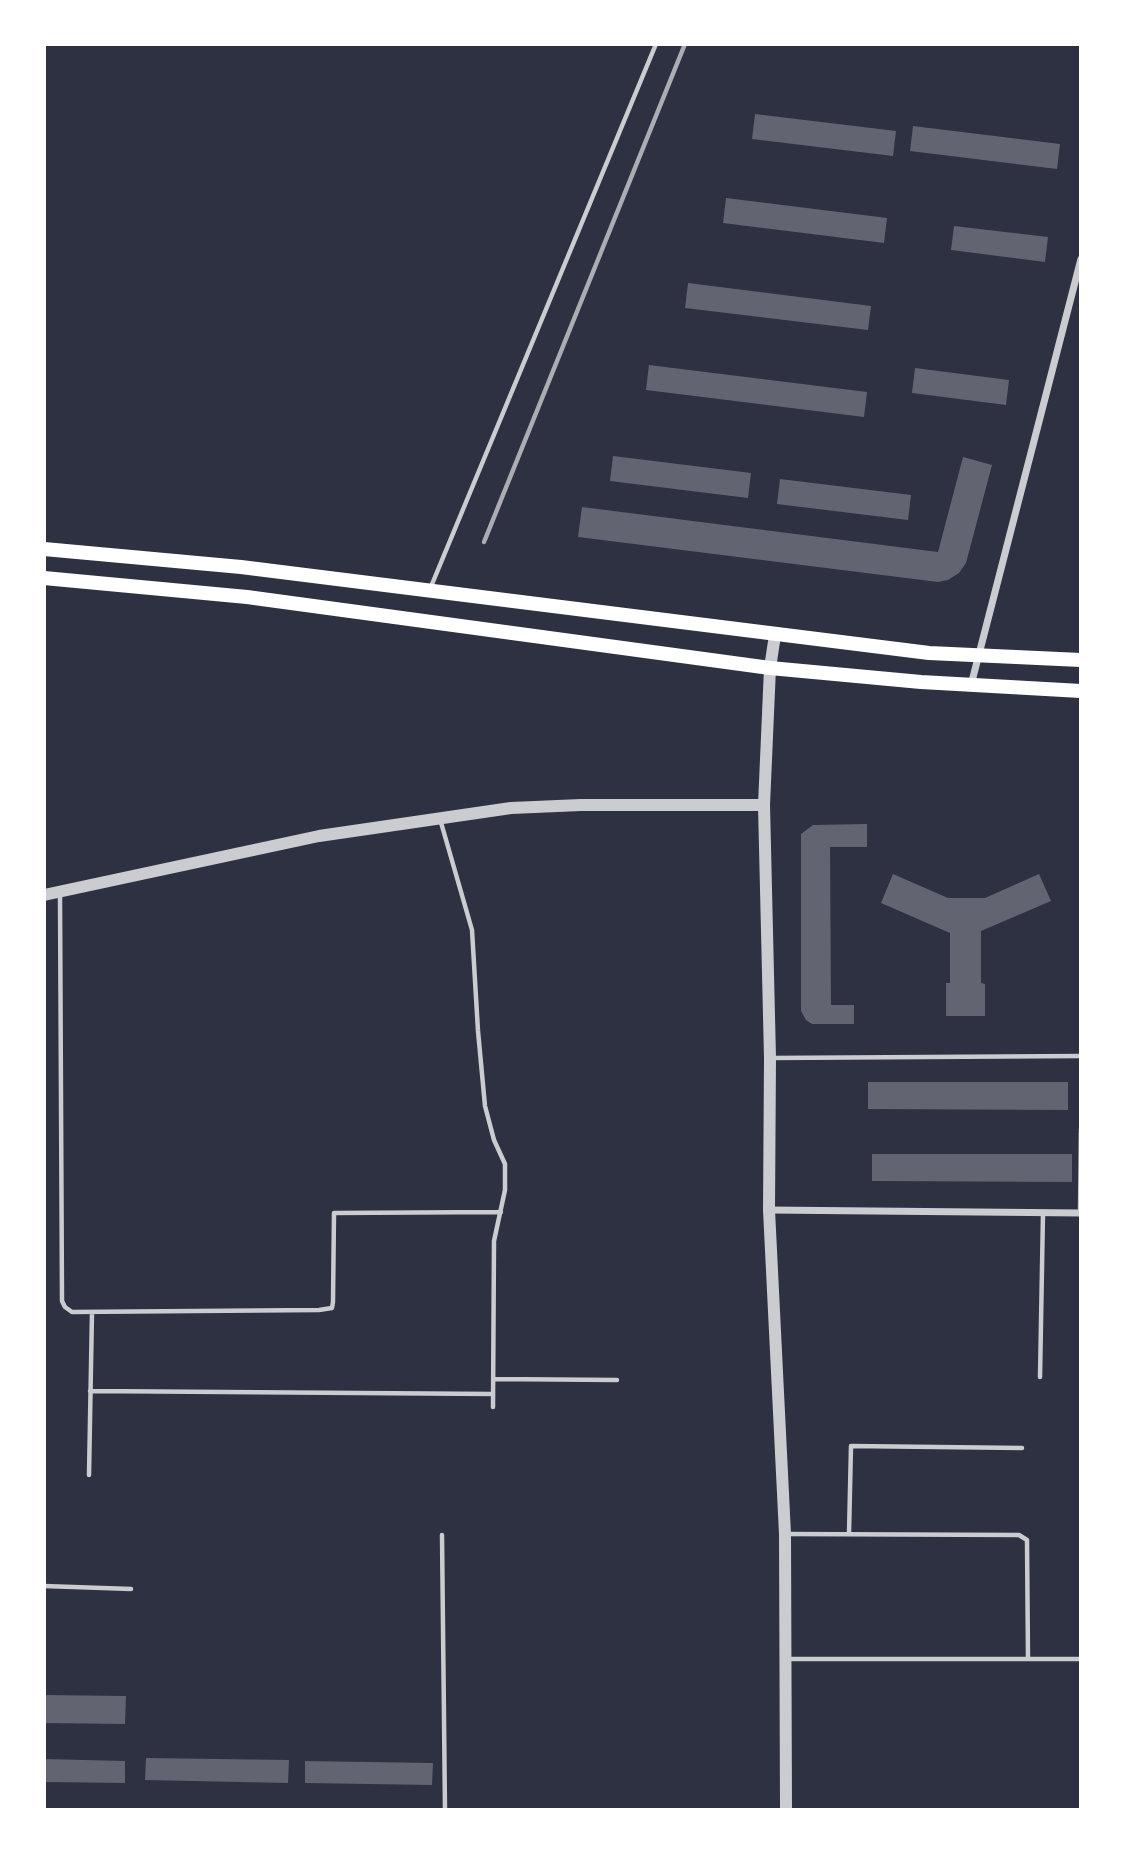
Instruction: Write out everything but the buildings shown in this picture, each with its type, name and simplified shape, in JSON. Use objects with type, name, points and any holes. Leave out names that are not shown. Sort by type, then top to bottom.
[{"type":"main road","points":[[44,549],[241,567],[775,635],[978,657],[1081,660]]},
{"type":"main road","points":[[44,578],[247,597],[770,668],[971,685],[1081,691]]},
{"type":"street","points":[[971,685],[1081,259]]},
{"type":"street","points":[[775,635],[770,668],[764,805],[770,1058],[769,1210],[785,1534],[786,1810]]},
{"type":"street","points":[[44,895],[320,835],[510,808],[764,805]]},
{"type":"street","points":[[769,1210],[1080,1213]]},
{"type":"lane","points":[[430,590],[656,44]]},
{"type":"lane","points":[[439,817],[472,930],[485,1106],[494,1140],[505,1164],[502,1212],[494,1241],[493,1407]]},
{"type":"lane","points":[[60,893],[62,1301],[65,1307],[72,1312],[319,1310],[332,1307],[334,1213],[502,1212]]},
{"type":"lane","points":[[770,1058],[1081,1056]]},
{"type":"lane","points":[[1080,1213],[1081,1129]]},
{"type":"lane","points":[[1040,1377],[1043,1212]]},
{"type":"lane","points":[[89,1475],[92,1312]]},
{"type":"lane","points":[[493,1379],[617,1380]]},
{"type":"lane","points":[[90,1391],[493,1394]]},
{"type":"lane","points":[[849,1534],[851,1446],[1023,1448]]},
{"type":"lane","points":[[785,1534],[1019,1535],[1027,1540],[1028,1659]]},
{"type":"lane","points":[[442,1535],[445,1810]]},
{"type":"lane","points":[[44,1586],[131,1589]]},
{"type":"lane","points":[[785,1659],[1081,1659]]},
{"type":"railway","points":[[484,542],[685,44]]}]
